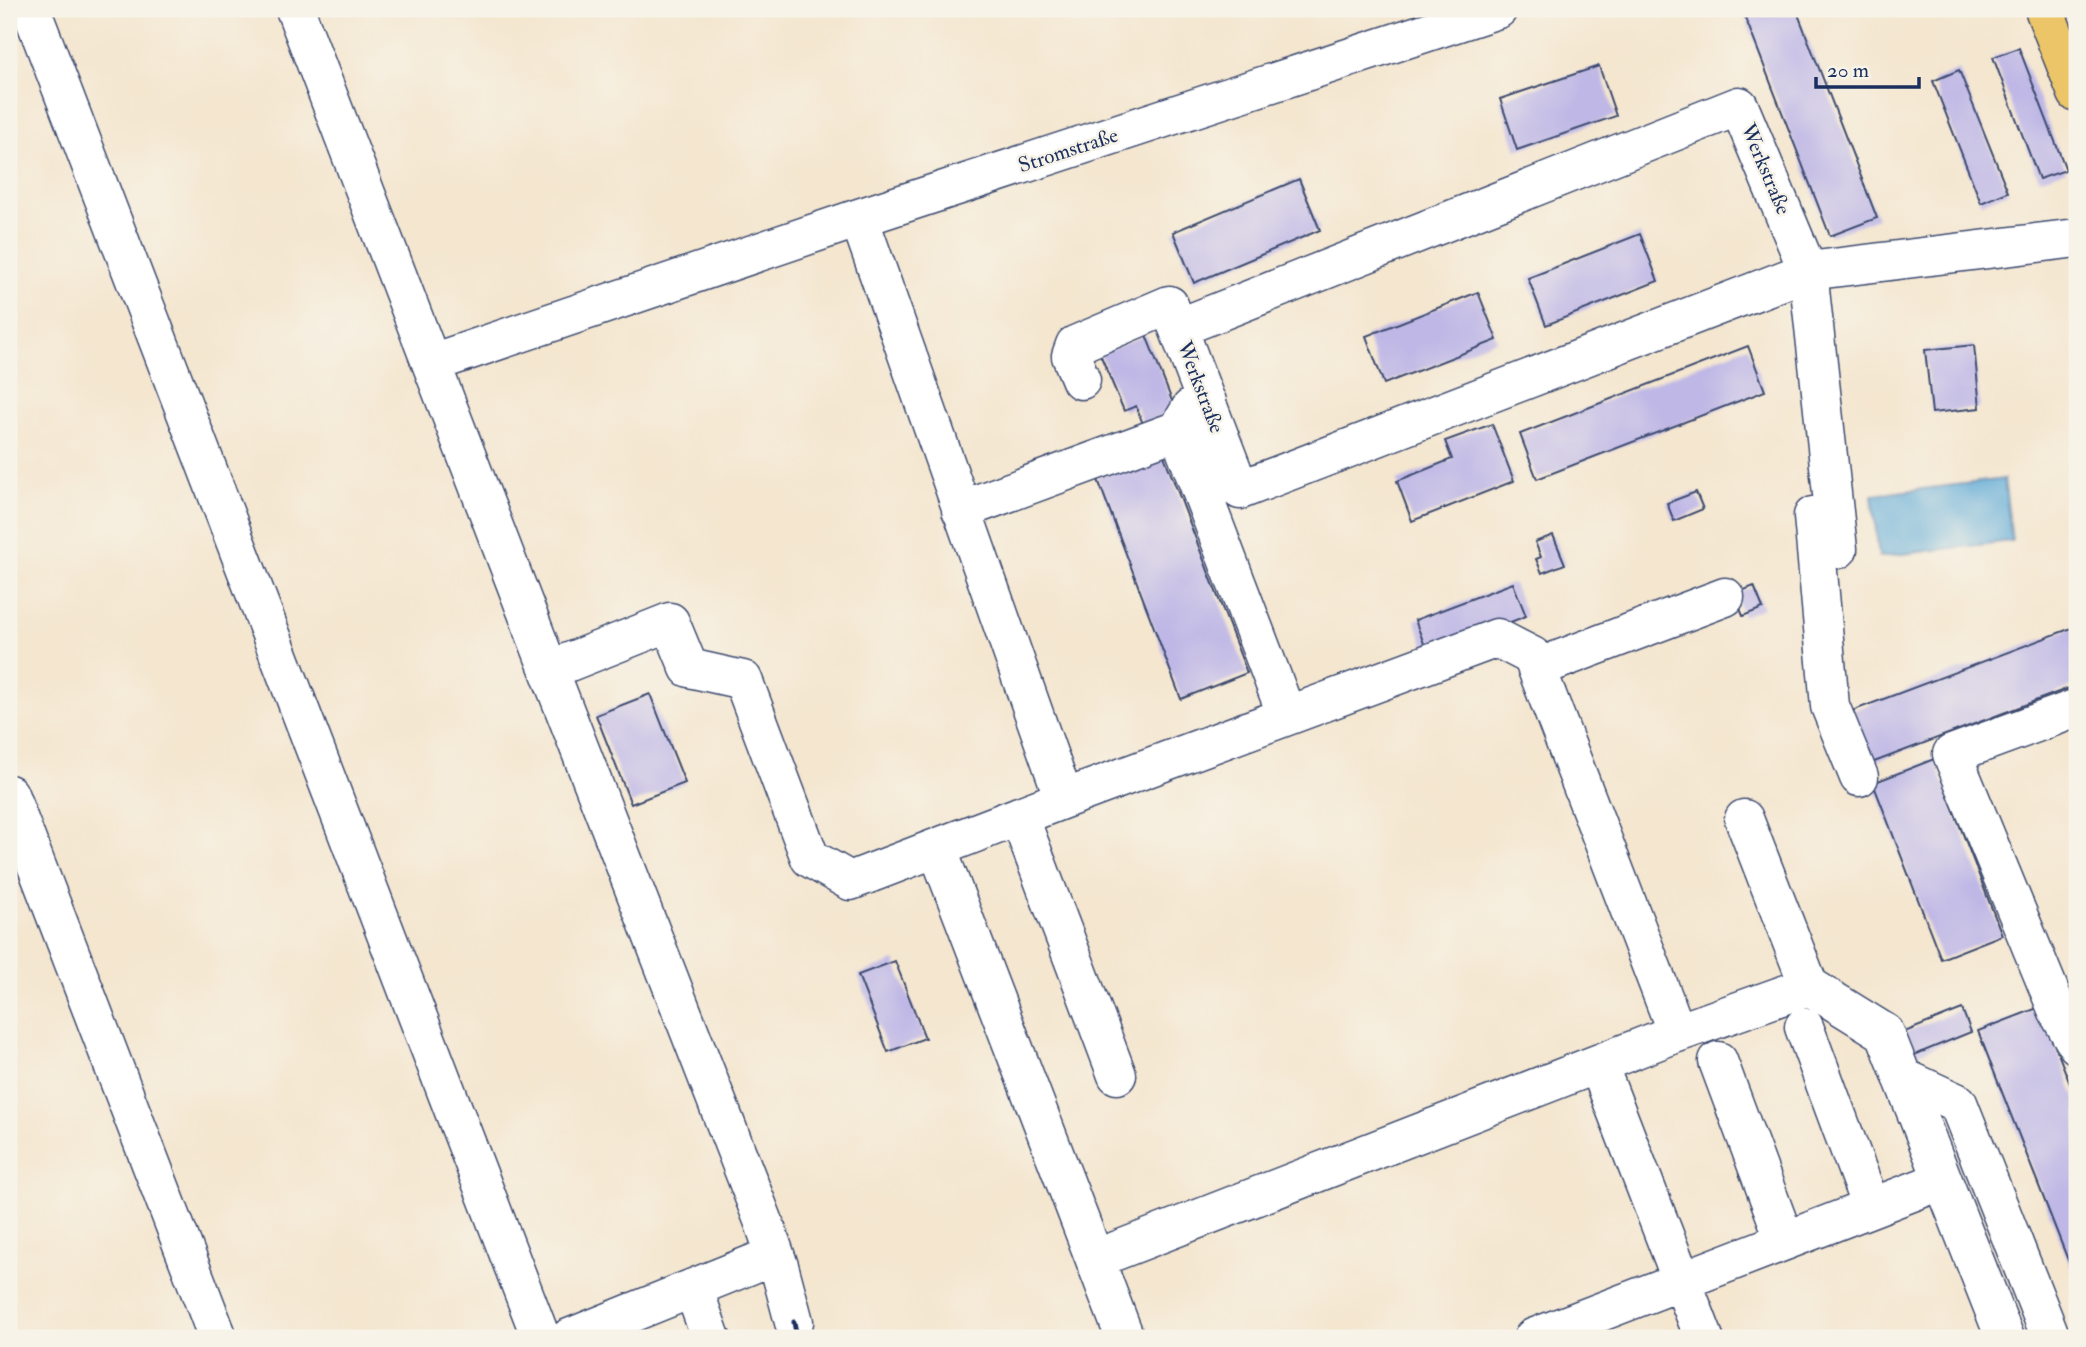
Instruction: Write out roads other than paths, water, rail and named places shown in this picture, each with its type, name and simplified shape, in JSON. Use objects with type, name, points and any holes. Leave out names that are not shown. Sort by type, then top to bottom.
[{"type":"main road","points":[[2044,9],[2077,93]]},
{"type":"street","points":[[32,9],[541,1338]]},
{"type":"street","points":[[295,9],[775,1255],[794,1322]]},
{"type":"street","name":"Stromstraße","points":[[432,363],[859,218],[1498,9]]},
{"type":"street","name":"Werkstraße","points":[[1838,549],[1808,271],[1739,106],[1178,328],[1240,490],[1808,271],[2077,238]]},
{"type":"street","points":[[859,218],[1064,799]]},
{"type":"street","points":[[1081,380],[1071,356],[1075,345],[1169,305],[1178,328]]},
{"type":"street","points":[[961,510],[1178,429],[1191,408],[1207,402]]},
{"type":"street","points":[[1178,429],[1287,716]]},
{"type":"street","points":[[1830,480],[1813,514],[1830,706],[1859,777]]},
{"type":"street","points":[[1537,668],[1725,597]]},
{"type":"street","points":[[549,670],[670,622],[689,668],[743,680],[810,858],[850,881],[1497,638],[1532,656],[1677,1033]]},
{"type":"street","points":[[2077,708],[1952,754],[2059,1014],[2077,1045]]},
{"type":"street","points":[[9,794],[218,1338]]},
{"type":"street","points":[[1019,816],[1117,1075]]},
{"type":"street","points":[[1744,819],[1809,986],[1885,1033],[2005,1338]]},
{"type":"street","points":[[937,848],[1125,1338]]},
{"type":"street","points":[[1095,1259],[1677,1033],[1809,986]]},
{"type":"street","points":[[1804,1027],[1871,1207]]},
{"type":"street","points":[[1718,1061],[1785,1241]]},
{"type":"street","points":[[1598,1064],[1704,1338]]},
{"type":"street","points":[[1902,1077],[1958,1103],[2051,1338]]},
{"type":"street","points":[[1533,1338],[1943,1180]]},
{"type":"street","points":[[569,1338],[775,1255]]},
{"type":"street","points":[[693,1288],[711,1338]]},
{"type":"water","points":[[2004,479],[2012,541],[1879,557],[1872,495]]},
{"type":"railway","points":[[794,1322],[797,1338]]}]
